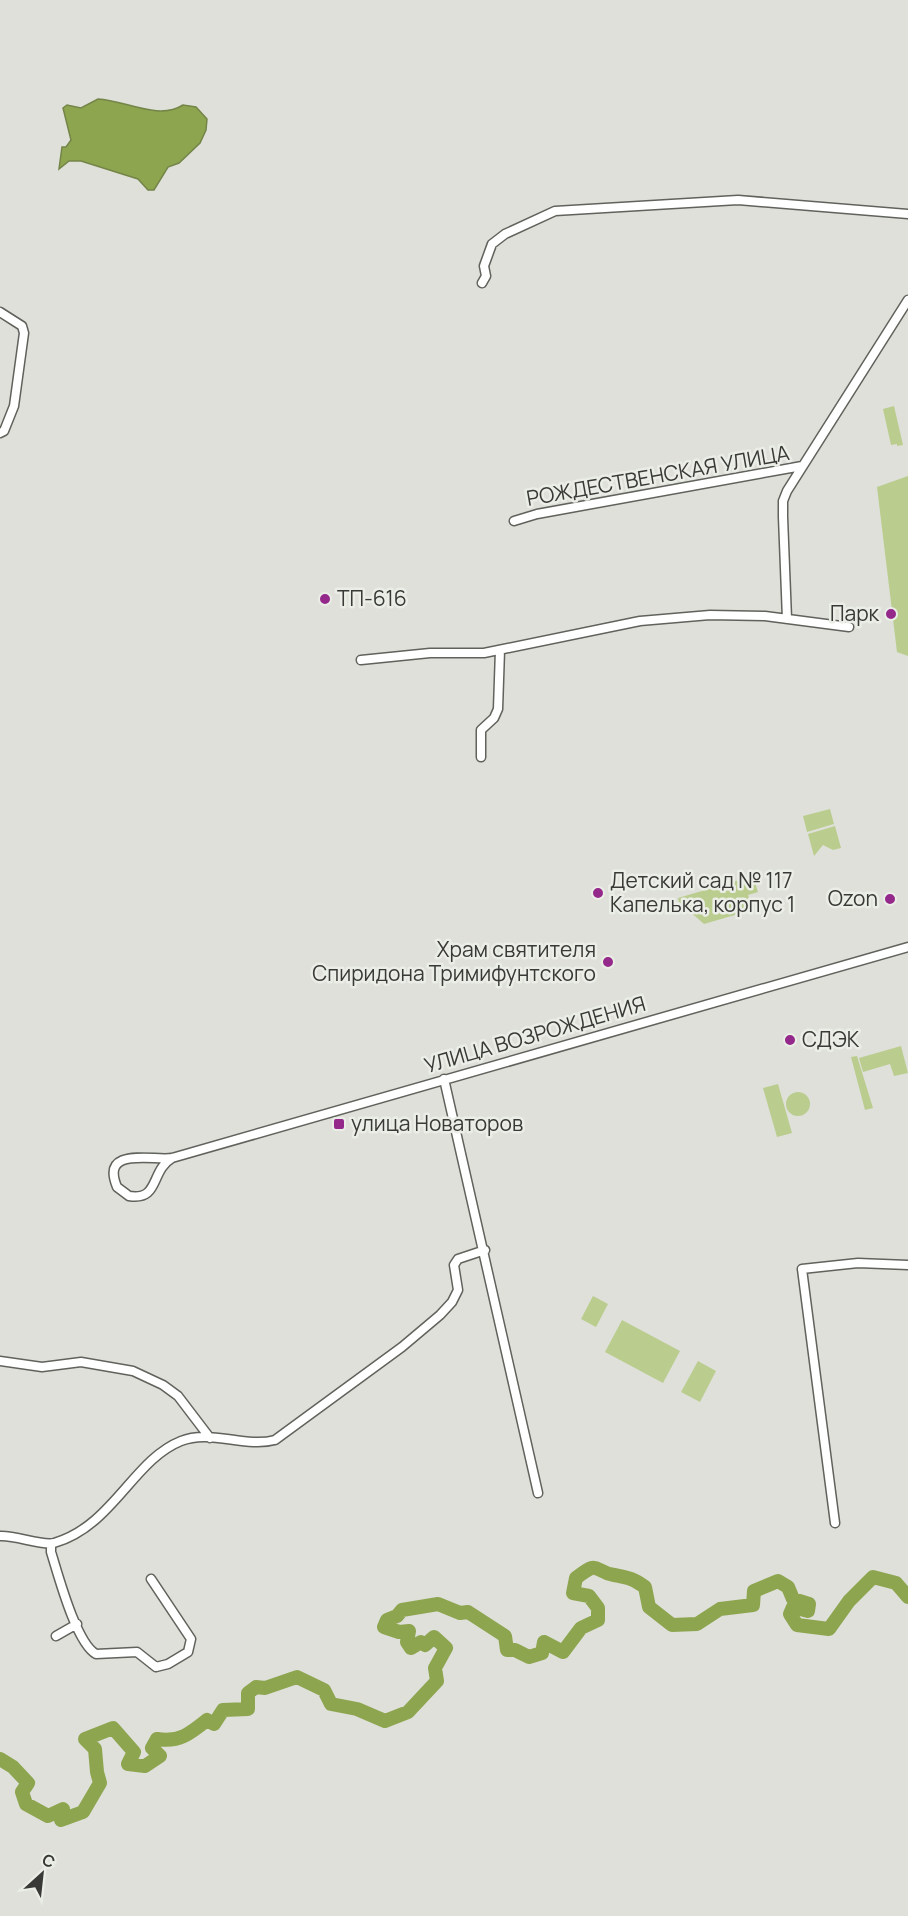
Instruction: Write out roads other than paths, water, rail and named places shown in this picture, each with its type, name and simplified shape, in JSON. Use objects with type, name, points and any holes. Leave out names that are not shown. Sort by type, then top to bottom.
[{"type":"street","points":[[483,284],[486,276],[484,266],[492,244],[505,234],[555,212],[738,200],[908,214]]},
{"type":"street","points":[[802,466],[908,300]]},
{"type":"street","points":[[0,312],[22,326],[24,333],[14,406],[4,431],[0,433]]},
{"type":"street","name":"РОЖДЕСТВЕНСКАЯ УЛИЦА","points":[[514,521],[537,514],[802,466]]},
{"type":"street","name":"РОЖДЕСТВЕНСКАЯ УЛИЦА","points":[[788,619],[783,501],[802,466]]},
{"type":"street","points":[[361,660],[500,650],[640,621],[733,614],[849,627]]},
{"type":"street","points":[[481,757],[481,730],[494,718],[498,709],[500,650]]},
{"type":"street","name":"УЛИЦА ВОЗРОЖДЕНИЯ","points":[[172,1158],[159,1168],[153,1187],[145,1195],[129,1196],[117,1187],[116,1168],[128,1157],[172,1158],[908,947]]},
{"type":"street","points":[[444,1080],[485,1250],[538,1493]]},
{"type":"street","points":[[0,1536],[51,1544],[70,1536],[109,1509],[161,1453],[182,1441],[210,1438],[265,1443],[285,1434],[402,1347],[440,1315],[452,1302],[458,1290],[454,1265],[458,1258],[485,1250]]},
{"type":"street","points":[[836,1523],[802,1269],[858,1263],[908,1265]]},
{"type":"street","points":[[0,1361],[42,1367],[81,1362],[133,1371],[163,1385],[178,1396],[210,1438]]},
{"type":"street","points":[[51,1544],[51,1552],[77,1624],[88,1647],[96,1654],[137,1652],[156,1667],[168,1664],[188,1653],[190,1639],[151,1579]]},
{"type":"street","points":[[56,1636],[77,1624]]},
{"type":"waterway","points":[[0,1759],[13,1767],[28,1783],[22,1792],[26,1804],[48,1816],[63,1809],[61,1820],[83,1812],[100,1783],[95,1749],[85,1739],[113,1728],[134,1752],[128,1764],[145,1766],[160,1756],[152,1748],[157,1739],[178,1738],[190,1733],[207,1720],[214,1724],[223,1710],[248,1709],[248,1693],[256,1687],[265,1688],[297,1677],[324,1690],[331,1704],[357,1709],[385,1721],[408,1712],[437,1681],[435,1668],[446,1648],[434,1637],[425,1645],[421,1642],[411,1648],[407,1642],[409,1631],[399,1632],[384,1627],[387,1620],[397,1616],[402,1610],[438,1604],[460,1613],[468,1612],[505,1636],[507,1650],[515,1650],[529,1657],[542,1653],[544,1642],[563,1652],[581,1628],[598,1620],[598,1608],[589,1596],[573,1593],[576,1578],[593,1568],[630,1579],[645,1587],[649,1607],[672,1625],[697,1624],[720,1609],[753,1605],[754,1591],[778,1581],[788,1587],[793,1599],[809,1604],[808,1611],[793,1607],[790,1614],[797,1625],[829,1629],[849,1601],[873,1577],[896,1583],[908,1597]]},
{"type":"place","name":"ТП-616","points":[[325,599]]},
{"type":"place","name":"Парк","points":[[891,614]]},
{"type":"place","name":"Детский сад № 117 Капелька, корпус 1","points":[[598,893]]},
{"type":"place","name":"Ozon","points":[[890,899]]},
{"type":"place","name":"Храм святителя Спиридона Тримифунтского","points":[[608,962]]},
{"type":"place","name":"СДЭК","points":[[790,1040]]},
{"type":"place","name":"улица Новаторов","points":[[339,1124]]}]
